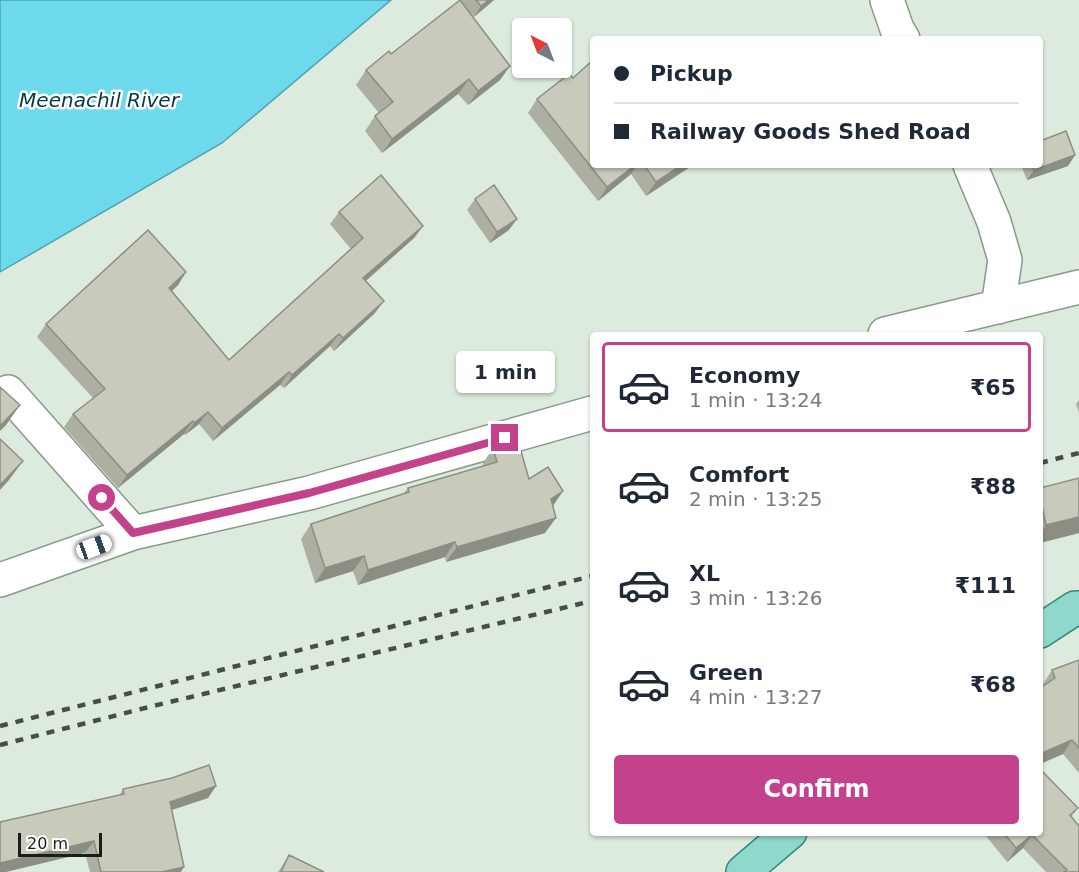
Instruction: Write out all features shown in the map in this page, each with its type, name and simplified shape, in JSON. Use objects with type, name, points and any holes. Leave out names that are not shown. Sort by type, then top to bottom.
[{"type":"main road","points":[[1043,629],[1075,608],[1079,608]]},
{"type":"main road","points":[[742,872],[785,836]]},
{"type":"street","points":[[888,0],[901,36]]},
{"type":"street","points":[[971,168],[994,222],[1005,260],[998,307]]},
{"type":"street","points":[[893,332],[1079,287]]},
{"type":"street","points":[[8,392],[133,533]]},
{"type":"street","points":[[0,580],[133,533],[309,493],[590,414]]},
{"type":"water","name":"Meenachil River","points":[[0,0],[391,0],[222,143],[0,272]]},
{"type":"building","points":[[460,0],[510,66],[478,91],[469,79],[392,139],[375,116],[393,102],[366,70],[389,51],[391,54]]},
{"type":"building","points":[[476,0],[489,0],[481,6]]},
{"type":"building","points":[[590,63],[590,166],[537,99],[564,78],[572,77]]},
{"type":"building","points":[[1066,131],[1075,155],[1043,167],[1043,140]]},
{"type":"building","points":[[592,168],[631,168],[607,187]]},
{"type":"building","points":[[646,168],[677,168],[656,182]]},
{"type":"building","points":[[381,175],[423,226],[363,278],[384,301],[343,338],[339,334],[292,375],[289,372],[222,428],[208,412],[194,423],[193,421],[127,475],[73,414],[105,389],[46,324],[148,230],[186,272],[169,288],[229,360],[363,238],[339,212]]},
{"type":"building","points":[[494,185],[517,219],[497,232],[475,199]]},
{"type":"building","points":[[0,387],[20,405],[0,426]]},
{"type":"building","points":[[0,439],[23,461],[0,485]]},
{"type":"building","points":[[518,441],[529,479],[548,467],[563,491],[551,499],[556,518],[457,547],[455,542],[368,570],[364,556],[325,568],[311,524],[409,492],[408,488],[497,462],[493,448]]},
{"type":"building","points":[[1079,478],[1079,517],[1046,525],[1043,510],[1043,487]]},
{"type":"building","points":[[1079,660],[1079,748],[1072,740],[1043,753],[1043,686],[1055,678],[1052,670]]},
{"type":"building","points":[[209,765],[216,786],[170,802],[184,867],[162,872],[101,872],[94,841],[0,863],[0,822],[124,794],[123,789],[172,778]]},
{"type":"building","points":[[1043,772],[1078,808],[1070,815],[1079,826],[1079,872],[1064,872],[1067,870],[1033,836],[1043,836]]},
{"type":"building","points":[[1006,836],[1031,836],[1016,848]]},
{"type":"building","points":[[289,855],[324,872],[281,872]]},
{"type":"railway","points":[[1043,462],[1079,453]]},
{"type":"railway","points":[[0,726],[590,577]]},
{"type":"railway","points":[[0,745],[590,601]]},
{"type":"route","points":[[102,498],[133,533],[309,493],[505,438]]}]
